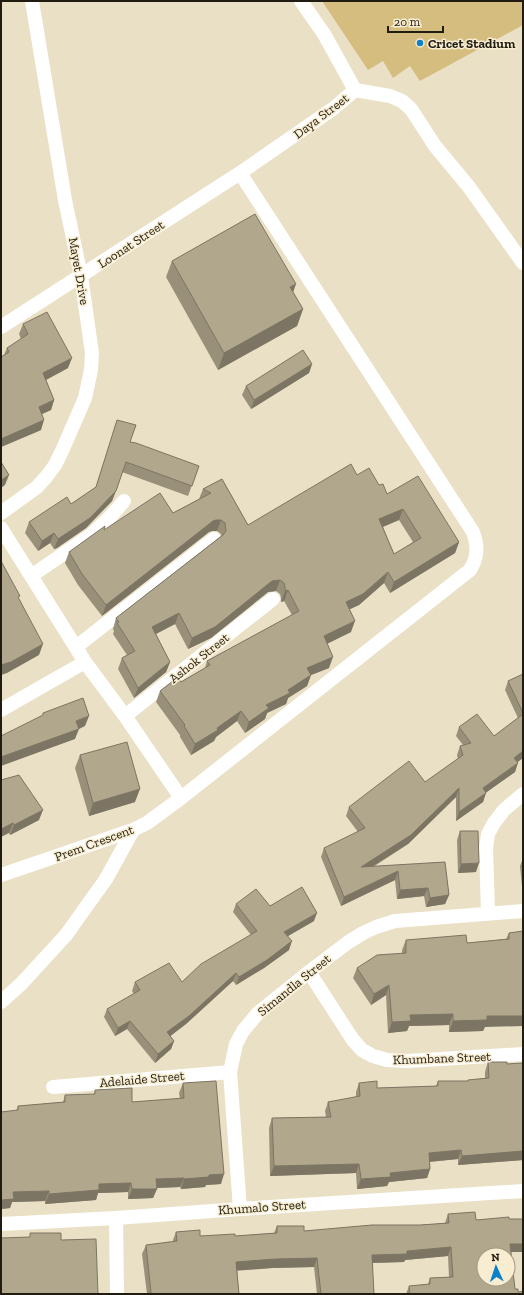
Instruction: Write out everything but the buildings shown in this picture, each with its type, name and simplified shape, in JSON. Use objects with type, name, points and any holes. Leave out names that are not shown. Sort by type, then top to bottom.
[{"type":"street","name":"Mayet Drive","points":[[1,513],[37,487],[47,476],[62,451],[85,398],[91,370],[92,353],[81,276],[65,200],[32,1]]},
{"type":"street","name":"Daya Street","points":[[240,173],[334,108],[355,90],[324,34],[301,1]]},
{"type":"street","points":[[355,90],[390,96],[402,101],[411,109],[435,146],[469,187],[523,263]]},
{"type":"street","name":"Loonat Street","points":[[1,327],[240,173]]},
{"type":"street","name":"Prem Crescent","points":[[1,874],[133,830],[147,823],[181,798],[470,570],[475,563],[477,543],[465,517],[240,173]]},
{"type":"street","points":[[31,576],[91,535],[124,501]]},
{"type":"street","points":[[1,528],[85,662],[125,716],[181,798]]},
{"type":"street","points":[[76,647],[131,606],[214,539]]},
{"type":"street","name":"Ashok Street","points":[[125,716],[273,599]]},
{"type":"street","points":[[1,710],[85,662]]},
{"type":"street","points":[[488,914],[486,848],[488,834],[504,810],[523,794]]},
{"type":"street","points":[[1,1002],[21,984],[66,935],[106,879],[133,830]]},
{"type":"street","name":"Simandla Street","points":[[240,1209],[230,1072],[236,1044],[243,1031],[258,1013],[347,943],[376,927],[395,921],[523,911]]},
{"type":"street","name":"Khumbane Street","points":[[309,972],[352,1040],[362,1050],[373,1056],[387,1060],[407,1061],[523,1054]]},
{"type":"street","name":"Adelaide Street","points":[[53,1087],[230,1072]]},
{"type":"street","name":"Khumalo Street","points":[[1,1224],[116,1218],[523,1191]]},
{"type":"street","points":[[116,1218],[117,1294]]},
{"type":"shaded area","name":"Cricet Stadium","points":[[322,1],[523,1],[523,25],[420,81],[410,66],[393,78],[383,61],[368,70]]},
{"type":"place","name":"Cricet Stadium","points":[[420,43]]}]
